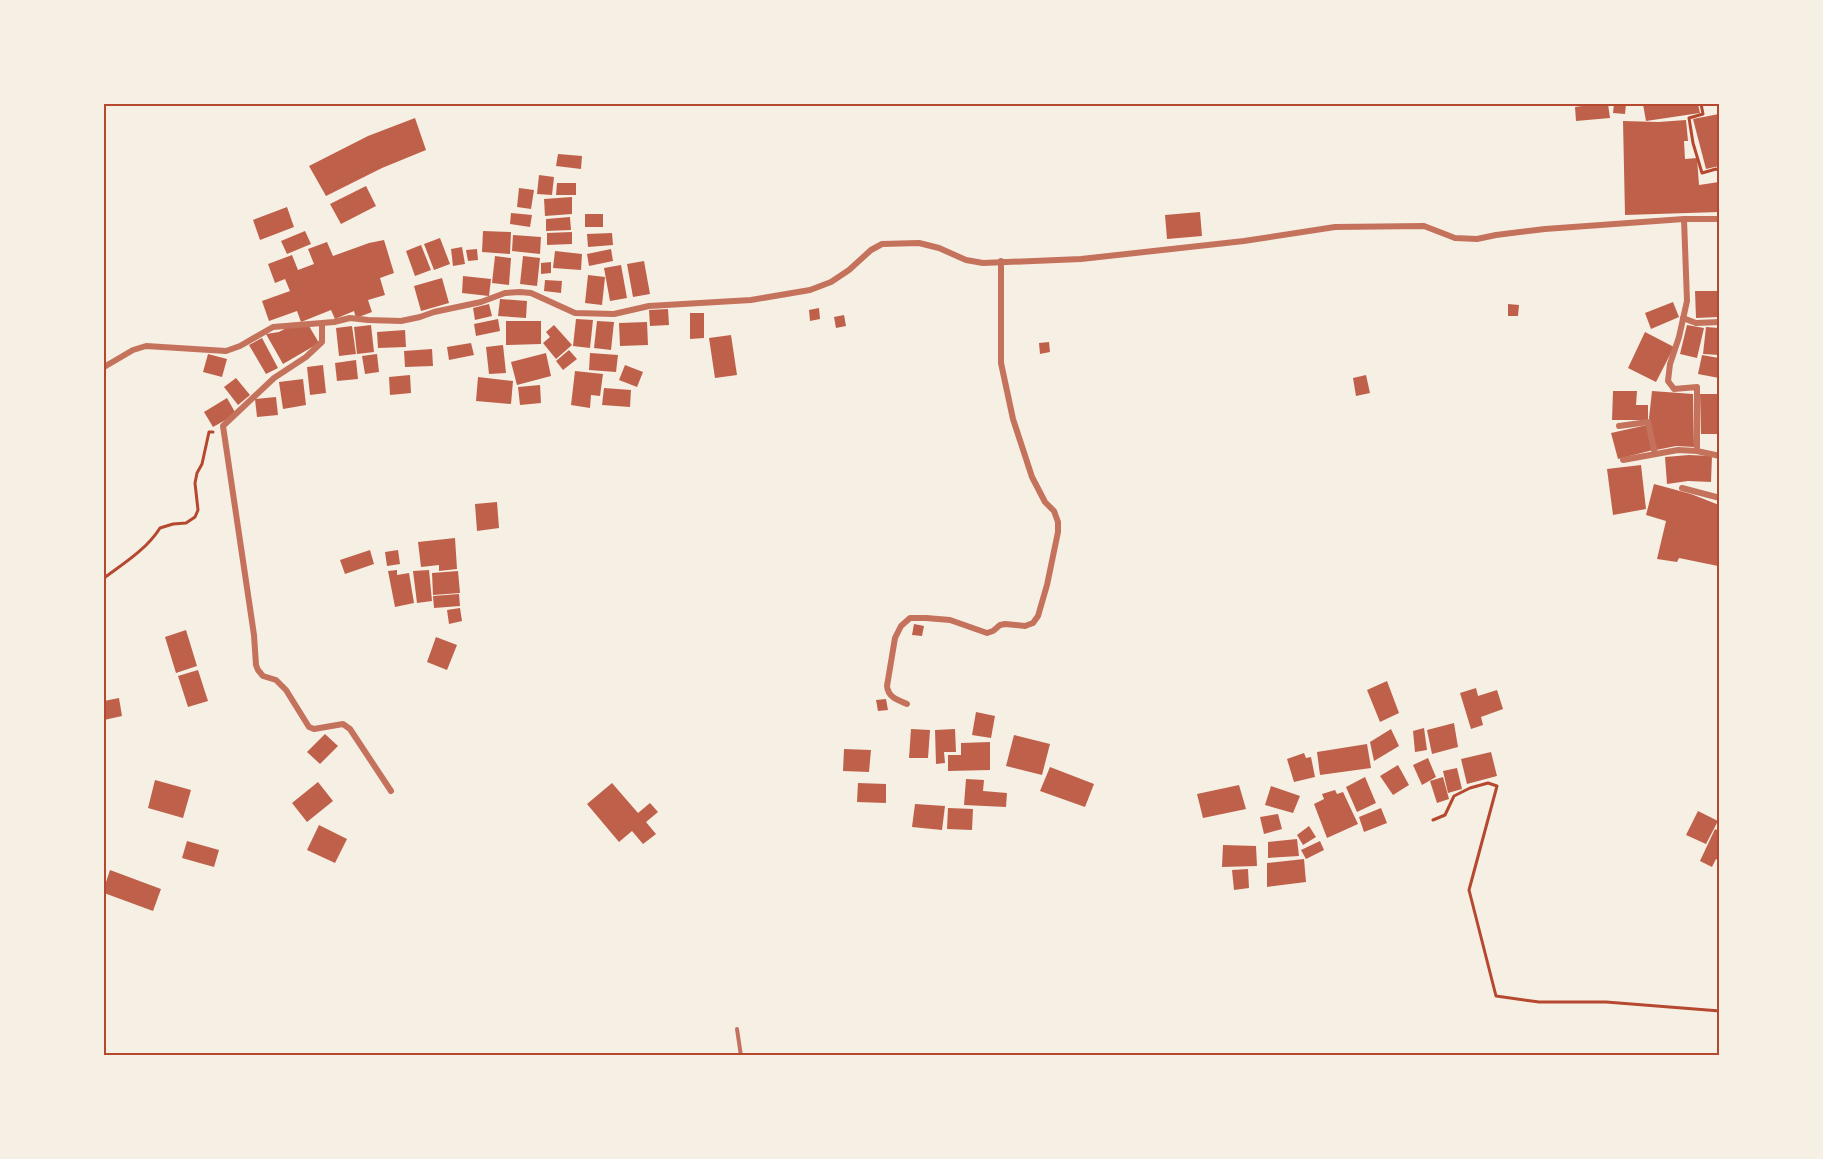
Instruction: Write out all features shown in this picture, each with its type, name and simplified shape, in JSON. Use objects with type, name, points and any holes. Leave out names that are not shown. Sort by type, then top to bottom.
[{"type":"street","points":[[104,367],[133,350],[146,346],[225,351],[240,346],[273,327],[322,324],[350,318],[401,321],[481,302],[505,293],[531,292],[575,313],[604,314],[649,306],[751,300],[810,290],[831,282],[882,243],[919,243],[939,248],[966,260],[983,262],[1081,260],[1244,241],[1335,227],[1424,226],[1455,238],[1477,239],[1545,229],[1684,219],[1719,219]]},
{"type":"street","points":[[1684,219],[1687,301],[1670,364],[1668,381],[1674,389],[1697,387],[1697,451]]},
{"type":"street","points":[[907,704],[892,697],[887,692],[887,686],[895,638],[901,626],[910,618],[950,621],[987,633],[1005,624],[1025,626],[1033,623],[1038,616],[1047,585],[1058,522],[1032,477],[1011,408],[1001,363],[1001,261]]},
{"type":"street","points":[[1683,318],[1696,323],[1719,322]]},
{"type":"street","points":[[322,324],[322,342],[306,357],[274,378],[223,426],[254,635],[256,665],[263,676],[276,680],[286,690],[309,727],[314,729],[343,724],[350,729],[391,791]]},
{"type":"street","points":[[1619,426],[1648,422],[1655,454]]},
{"type":"street","points":[[1623,460],[1678,450],[1719,456]]},
{"type":"street","points":[[1682,488],[1719,498]]},
{"type":"lane","points":[[737,1029],[741,1056]]},
{"type":"path","points":[[1701,104],[1703,114],[1689,118],[1693,143],[1702,173],[1716,169],[1719,171]]},
{"type":"path","points":[[104,578],[140,550],[160,528],[186,523],[195,517],[198,510],[195,501],[195,483],[209,432],[224,432]]},
{"type":"path","points":[[1433,820],[1445,815],[1454,796],[1488,783],[1497,786],[1469,890],[1496,996],[1539,1002],[1606,1002],[1719,1011]]},
{"type":"building","points":[[1588,104],[1608,104],[1610,118],[1576,121],[1575,107]]},
{"type":"building","points":[[1614,104],[1626,104],[1625,114],[1613,113]]},
{"type":"building","points":[[1643,104],[1698,104],[1700,113],[1646,121]]},
{"type":"building","points":[[1719,114],[1719,166],[1706,169],[1693,119]]},
{"type":"building","points":[[415,118],[426,150],[382,168],[326,196],[309,166],[368,136]]},
{"type":"building","points":[[1686,120],[1688,141],[1684,141],[1685,159],[1697,158],[1699,185],[1719,182],[1719,212],[1625,215],[1623,121]]},
{"type":"building","points":[[558,154],[582,156],[581,169],[556,166]]},
{"type":"building","points":[[539,175],[554,177],[552,195],[537,194]]},
{"type":"building","points":[[557,183],[576,183],[576,195],[556,195]]},
{"type":"building","points":[[366,186],[376,206],[341,224],[330,204]]},
{"type":"building","points":[[519,188],[534,190],[531,209],[517,207]]},
{"type":"building","points":[[572,197],[572,214],[545,216],[544,199]]},
{"type":"building","points":[[287,207],[294,227],[260,240],[253,220]]},
{"type":"building","points":[[1200,212],[1202,236],[1167,239],[1165,215]]},
{"type":"building","points":[[511,213],[532,215],[530,227],[510,224]]},
{"type":"building","points":[[585,214],[603,214],[603,227],[585,227]]},
{"type":"building","points":[[570,217],[571,230],[546,231],[546,219]]},
{"type":"building","points":[[305,231],[311,244],[287,254],[281,241]]},
{"type":"building","points":[[483,231],[511,232],[510,254],[482,252]]},
{"type":"building","points":[[572,232],[572,244],[547,245],[547,233]]},
{"type":"building","points":[[612,233],[613,245],[588,247],[587,234]]},
{"type":"building","points":[[513,235],[541,237],[540,254],[512,251]]},
{"type":"building","points":[[440,238],[450,264],[434,270],[424,244]]},
{"type":"building","points":[[384,240],[394,273],[380,278],[385,295],[368,300],[372,312],[356,318],[354,311],[335,319],[331,310],[301,322],[297,311],[269,321],[262,301],[290,291],[285,279],[275,283],[268,264],[292,255],[298,270],[314,264],[308,249],[327,242],[333,256]]},
{"type":"building","points":[[421,245],[431,270],[415,276],[406,251]]},
{"type":"building","points":[[462,247],[465,264],[453,266],[451,249]]},
{"type":"building","points":[[477,249],[478,260],[468,261],[466,250]]},
{"type":"building","points":[[611,249],[613,261],[589,266],[587,254]]},
{"type":"building","points":[[555,251],[582,254],[581,270],[553,268]]},
{"type":"building","points":[[495,256],[511,258],[509,285],[492,283]]},
{"type":"building","points":[[523,256],[540,258],[537,286],[520,284]]},
{"type":"building","points":[[644,261],[650,294],[633,297],[627,264]]},
{"type":"building","points":[[551,262],[551,273],[541,274],[541,263]]},
{"type":"building","points":[[621,265],[627,298],[610,301],[604,268]]},
{"type":"building","points":[[588,275],[605,277],[602,305],[585,303]]},
{"type":"building","points":[[463,276],[491,279],[489,296],[462,293]]},
{"type":"building","points":[[442,278],[449,303],[421,311],[414,286]]},
{"type":"building","points":[[545,280],[562,281],[561,293],[544,291]]},
{"type":"building","points":[[1695,291],[1719,291],[1719,317],[1696,318]]},
{"type":"building","points":[[500,299],[527,301],[526,318],[498,316]]},
{"type":"building","points":[[1673,302],[1679,317],[1651,329],[1645,313]]},
{"type":"building","points":[[489,304],[492,316],[475,320],[473,308]]},
{"type":"building","points":[[1508,304],[1519,305],[1518,316],[1508,316]]},
{"type":"building","points":[[819,308],[820,319],[810,321],[809,310]]},
{"type":"building","points":[[668,309],[669,325],[650,326],[649,310]]},
{"type":"building","points":[[690,313],[704,313],[704,338],[690,339]]},
{"type":"building","points":[[844,315],[846,326],[836,328],[834,317]]},
{"type":"building","points":[[498,319],[500,331],[476,336],[474,324]]},
{"type":"building","points":[[576,319],[593,320],[590,348],[573,346]]},
{"type":"building","points":[[506,321],[541,321],[541,344],[506,345]]},
{"type":"building","points":[[597,321],[614,322],[611,350],[594,348]]},
{"type":"building","points":[[647,322],[648,345],[620,346],[619,323]]},
{"type":"building","points":[[292,325],[309,326],[319,343],[283,364],[266,334],[279,332]]},
{"type":"building","points":[[371,325],[374,352],[357,354],[354,327]]},
{"type":"building","points":[[554,325],[572,345],[556,359],[543,343],[550,337],[546,332]]},
{"type":"building","points":[[1687,325],[1704,328],[1697,358],[1680,354]]},
{"type":"building","points":[[352,326],[356,354],[339,356],[336,328]]},
{"type":"building","points":[[1706,327],[1719,328],[1719,355],[1703,354]]},
{"type":"building","points":[[405,330],[406,347],[378,348],[377,332]]},
{"type":"building","points":[[1645,332],[1674,347],[1656,382],[1628,368]]},
{"type":"building","points":[[731,335],[737,375],[715,378],[709,338]]},
{"type":"building","points":[[262,338],[278,368],[266,374],[249,345]]},
{"type":"building","points":[[1049,342],[1050,352],[1040,354],[1039,343]]},
{"type":"building","points":[[471,343],[474,355],[449,360],[447,347]]},
{"type":"building","points":[[503,345],[506,373],[489,374],[486,347]]},
{"type":"building","points":[[432,349],[433,366],[405,367],[404,351]]},
{"type":"building","points":[[569,350],[577,359],[563,370],[556,361]]},
{"type":"building","points":[[546,353],[551,376],[517,385],[511,362]]},
{"type":"building","points":[[590,353],[618,355],[616,372],[589,370]]},
{"type":"building","points":[[208,354],[227,359],[222,377],[203,372]]},
{"type":"building","points":[[377,354],[379,372],[365,374],[362,356]]},
{"type":"building","points":[[1702,355],[1719,358],[1719,378],[1698,374]]},
{"type":"building","points":[[356,360],[358,379],[337,381],[335,363]]},
{"type":"building","points":[[323,365],[326,393],[310,395],[307,367]]},
{"type":"building","points":[[625,365],[643,372],[637,387],[619,380]]},
{"type":"building","points":[[575,371],[603,374],[600,396],[591,395],[590,408],[571,405]]},
{"type":"building","points":[[410,375],[411,393],[390,395],[389,377]]},
{"type":"building","points":[[1366,375],[1370,393],[1356,396],[1353,378]]},
{"type":"building","points":[[478,377],[513,381],[511,404],[476,401]]},
{"type":"building","points":[[236,378],[250,395],[238,405],[224,387]]},
{"type":"building","points":[[303,379],[306,405],[283,409],[279,382]]},
{"type":"building","points":[[540,385],[541,403],[520,405],[518,387]]},
{"type":"building","points":[[604,388],[631,390],[630,407],[602,405]]},
{"type":"building","points":[[1613,391],[1637,391],[1636,405],[1648,405],[1648,420],[1612,420]]},
{"type":"building","points":[[1652,391],[1693,394],[1694,447],[1676,446],[1656,450],[1649,418]]},
{"type":"building","points":[[1700,394],[1719,394],[1719,434],[1701,434]]},
{"type":"building","points":[[276,397],[278,415],[257,417],[255,399]]},
{"type":"building","points":[[227,398],[236,414],[213,427],[204,412]]},
{"type":"building","points":[[1647,425],[1653,450],[1618,459],[1611,433]]},
{"type":"building","points":[[1712,456],[1711,482],[1688,481],[1667,484],[1665,457]]},
{"type":"building","points":[[1641,465],[1646,509],[1613,515],[1607,469]]},
{"type":"building","points":[[1654,484],[1691,494],[1719,505],[1718,566],[1679,558],[1677,562],[1657,559],[1666,521],[1646,515]]},
{"type":"building","points":[[497,502],[499,528],[477,531],[475,504]]},
{"type":"building","points":[[455,538],[457,569],[439,571],[439,565],[421,567],[418,542]]},
{"type":"building","points":[[370,550],[374,564],[345,574],[340,560]]},
{"type":"building","points":[[398,550],[400,564],[387,566],[385,552]]},
{"type":"building","points":[[397,570],[397,575],[409,573],[414,603],[395,607],[388,571]]},
{"type":"building","points":[[429,570],[432,601],[417,603],[413,571]]},
{"type":"building","points":[[458,571],[460,593],[433,595],[432,573]]},
{"type":"building","points":[[459,594],[460,606],[434,608],[433,596]]},
{"type":"building","points":[[460,608],[462,621],[449,624],[447,610]]},
{"type":"building","points":[[914,624],[924,626],[922,636],[912,635]]},
{"type":"building","points":[[186,630],[197,666],[176,673],[165,637]]},
{"type":"building","points":[[436,637],[457,645],[447,670],[427,662]]},
{"type":"building","points":[[198,670],[208,701],[188,707],[178,676]]},
{"type":"building","points":[[1387,681],[1399,713],[1380,722],[1367,690]]},
{"type":"building","points":[[1476,688],[1478,696],[1497,690],[1503,709],[1481,717],[1483,725],[1471,729],[1460,693]]},
{"type":"building","points":[[119,698],[122,716],[104,720],[104,701]]},
{"type":"building","points":[[886,699],[888,710],[878,711],[876,700]]},
{"type":"building","points":[[976,712],[995,716],[991,738],[972,735]]},
{"type":"building","points":[[1454,723],[1458,747],[1432,754],[1427,730]]},
{"type":"building","points":[[1424,728],[1427,750],[1415,752],[1413,731]]},
{"type":"building","points":[[911,729],[930,730],[928,758],[909,758]]},
{"type":"building","points":[[955,729],[956,752],[944,752],[945,763],[936,764],[935,730]]},
{"type":"building","points":[[1391,729],[1399,746],[1374,761],[1370,742]]},
{"type":"building","points":[[325,734],[338,746],[320,764],[307,752]]},
{"type":"building","points":[[1014,735],[1050,744],[1042,775],[1006,766]]},
{"type":"building","points":[[990,742],[990,770],[948,771],[948,755],[961,755],[961,743]]},
{"type":"building","points":[[1367,744],[1371,768],[1320,775],[1317,752]]},
{"type":"building","points":[[844,749],[871,750],[869,772],[843,771]]},
{"type":"building","points":[[1491,752],[1497,776],[1467,784],[1461,759]]},
{"type":"building","points":[[1304,753],[1306,758],[1311,757],[1315,777],[1294,782],[1287,759]]},
{"type":"building","points":[[1428,758],[1436,777],[1422,785],[1413,765]]},
{"type":"building","points":[[1398,765],[1409,785],[1393,795],[1380,776]]},
{"type":"building","points":[[1050,767],[1094,784],[1085,807],[1040,791]]},
{"type":"building","points":[[1457,768],[1462,789],[1448,793],[1443,771]]},
{"type":"building","points":[[1365,777],[1376,803],[1357,812],[1346,787]]},
{"type":"building","points":[[1443,777],[1449,799],[1437,803],[1430,781]]},
{"type":"building","points":[[966,779],[984,780],[983,791],[1007,793],[1006,807],[964,805]]},
{"type":"building","points":[[155,780],[191,790],[183,818],[148,808]]},
{"type":"building","points":[[318,782],[333,801],[307,822],[292,803]]},
{"type":"building","points":[[612,783],[638,813],[650,803],[658,812],[646,822],[656,834],[643,844],[632,831],[619,842],[587,804]]},
{"type":"building","points":[[858,783],[886,784],[886,803],[857,802]]},
{"type":"building","points":[[1239,785],[1246,809],[1203,818],[1197,794]]},
{"type":"building","points":[[1271,786],[1300,796],[1293,813],[1265,805]]},
{"type":"building","points":[[1335,790],[1337,794],[1343,792],[1358,824],[1327,838],[1314,804],[1324,799],[1322,794]]},
{"type":"building","points":[[915,804],[945,806],[942,830],[912,827]]},
{"type":"building","points":[[948,808],[973,809],[972,830],[947,829]]},
{"type":"building","points":[[1381,808],[1387,823],[1364,832],[1359,817]]},
{"type":"building","points":[[1698,811],[1718,821],[1706,844],[1686,835]]},
{"type":"building","points":[[1278,814],[1282,829],[1264,834],[1260,817]]},
{"type":"building","points":[[319,825],[347,839],[335,863],[307,850]]},
{"type":"building","points":[[1309,826],[1316,837],[1303,845],[1297,835]]},
{"type":"building","points":[[1715,829],[1719,831],[1719,861],[1716,859],[1712,867],[1700,861]]},
{"type":"building","points":[[1297,839],[1299,856],[1268,858],[1268,842]]},
{"type":"building","points":[[187,841],[219,850],[214,867],[182,858]]},
{"type":"building","points":[[1320,841],[1324,850],[1306,859],[1301,850]]},
{"type":"building","points":[[1223,845],[1256,846],[1257,866],[1222,867]]},
{"type":"building","points":[[1304,859],[1306,882],[1267,887],[1267,863]]},
{"type":"building","points":[[1248,869],[1249,888],[1234,890],[1232,870]]},
{"type":"building","points":[[110,870],[161,889],[153,911],[104,893]]}]
